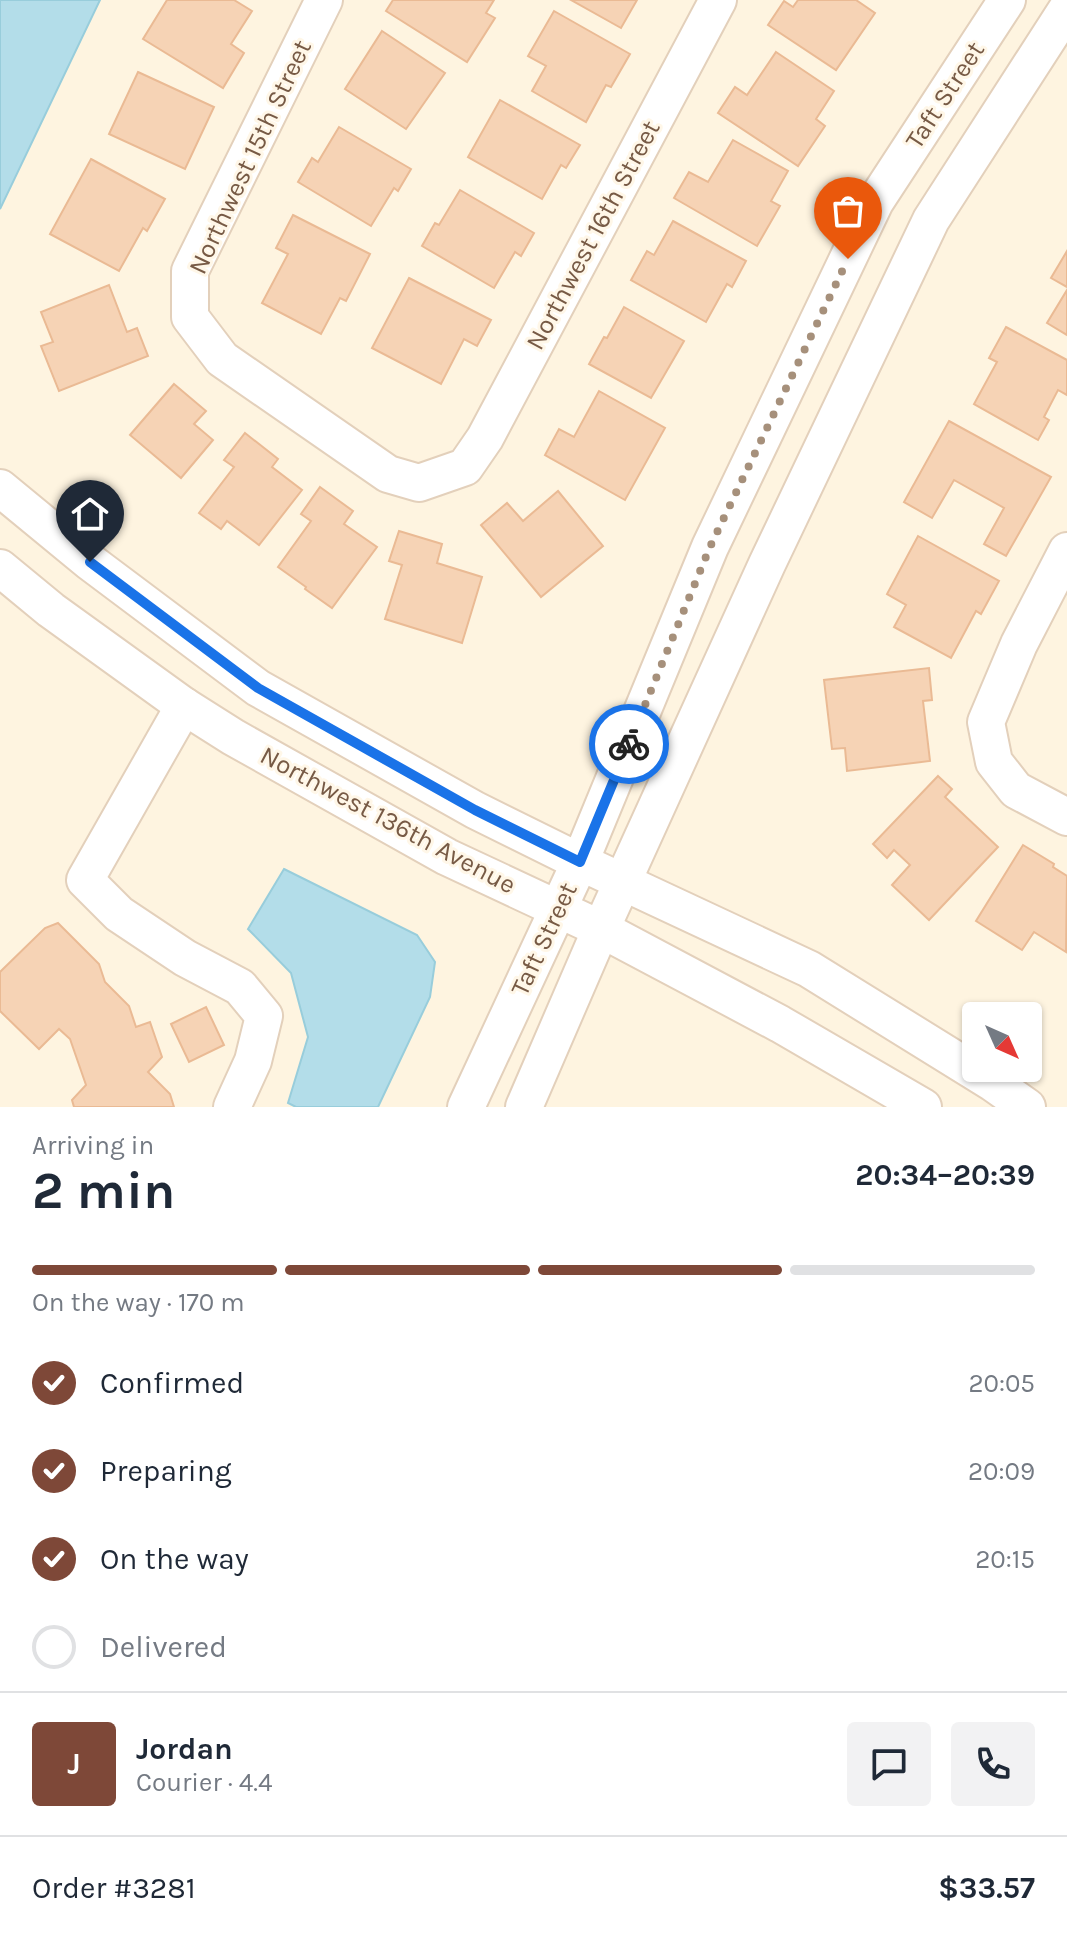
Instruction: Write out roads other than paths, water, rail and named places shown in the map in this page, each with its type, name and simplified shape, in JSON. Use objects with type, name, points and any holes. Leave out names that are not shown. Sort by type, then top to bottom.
[{"type":"street","name":"Northwest 15th Street","points":[[324,0],[190,271],[190,317],[222,359],[388,474],[419,483],[465,467]]},
{"type":"street","name":"Northwest 16th Street","points":[[465,467],[485,438],[718,0]]},
{"type":"street","name":"Taft Street","points":[[466,1107],[580,862],[710,547],[875,202],[1007,0]]},
{"type":"street","name":"Taft Street","points":[[524,1107],[601,929],[767,564],[931,220],[1067,9]]},
{"type":"street","name":"Northwest 136th Avenue","points":[[0,488],[90,562],[258,688],[475,810],[809,969],[1027,1107]]},
{"type":"street","points":[[1067,551],[1019,644],[986,722],[994,762],[1016,790],[1067,817]]},
{"type":"street","name":"Northwest 136th Avenue","points":[[0,568],[51,610],[184,706],[233,737],[447,857],[601,929],[780,1024],[923,1107]]},
{"type":"street","points":[[184,706],[85,880],[119,914],[185,958],[240,987],[264,1016],[253,1061],[232,1107]]},
{"type":"water","points":[[0,0],[100,0],[0,209]]},
{"type":"water","points":[[284,869],[417,935],[435,962],[430,997],[378,1107],[296,1107],[288,1103],[308,1037],[291,973],[248,929]]}]
